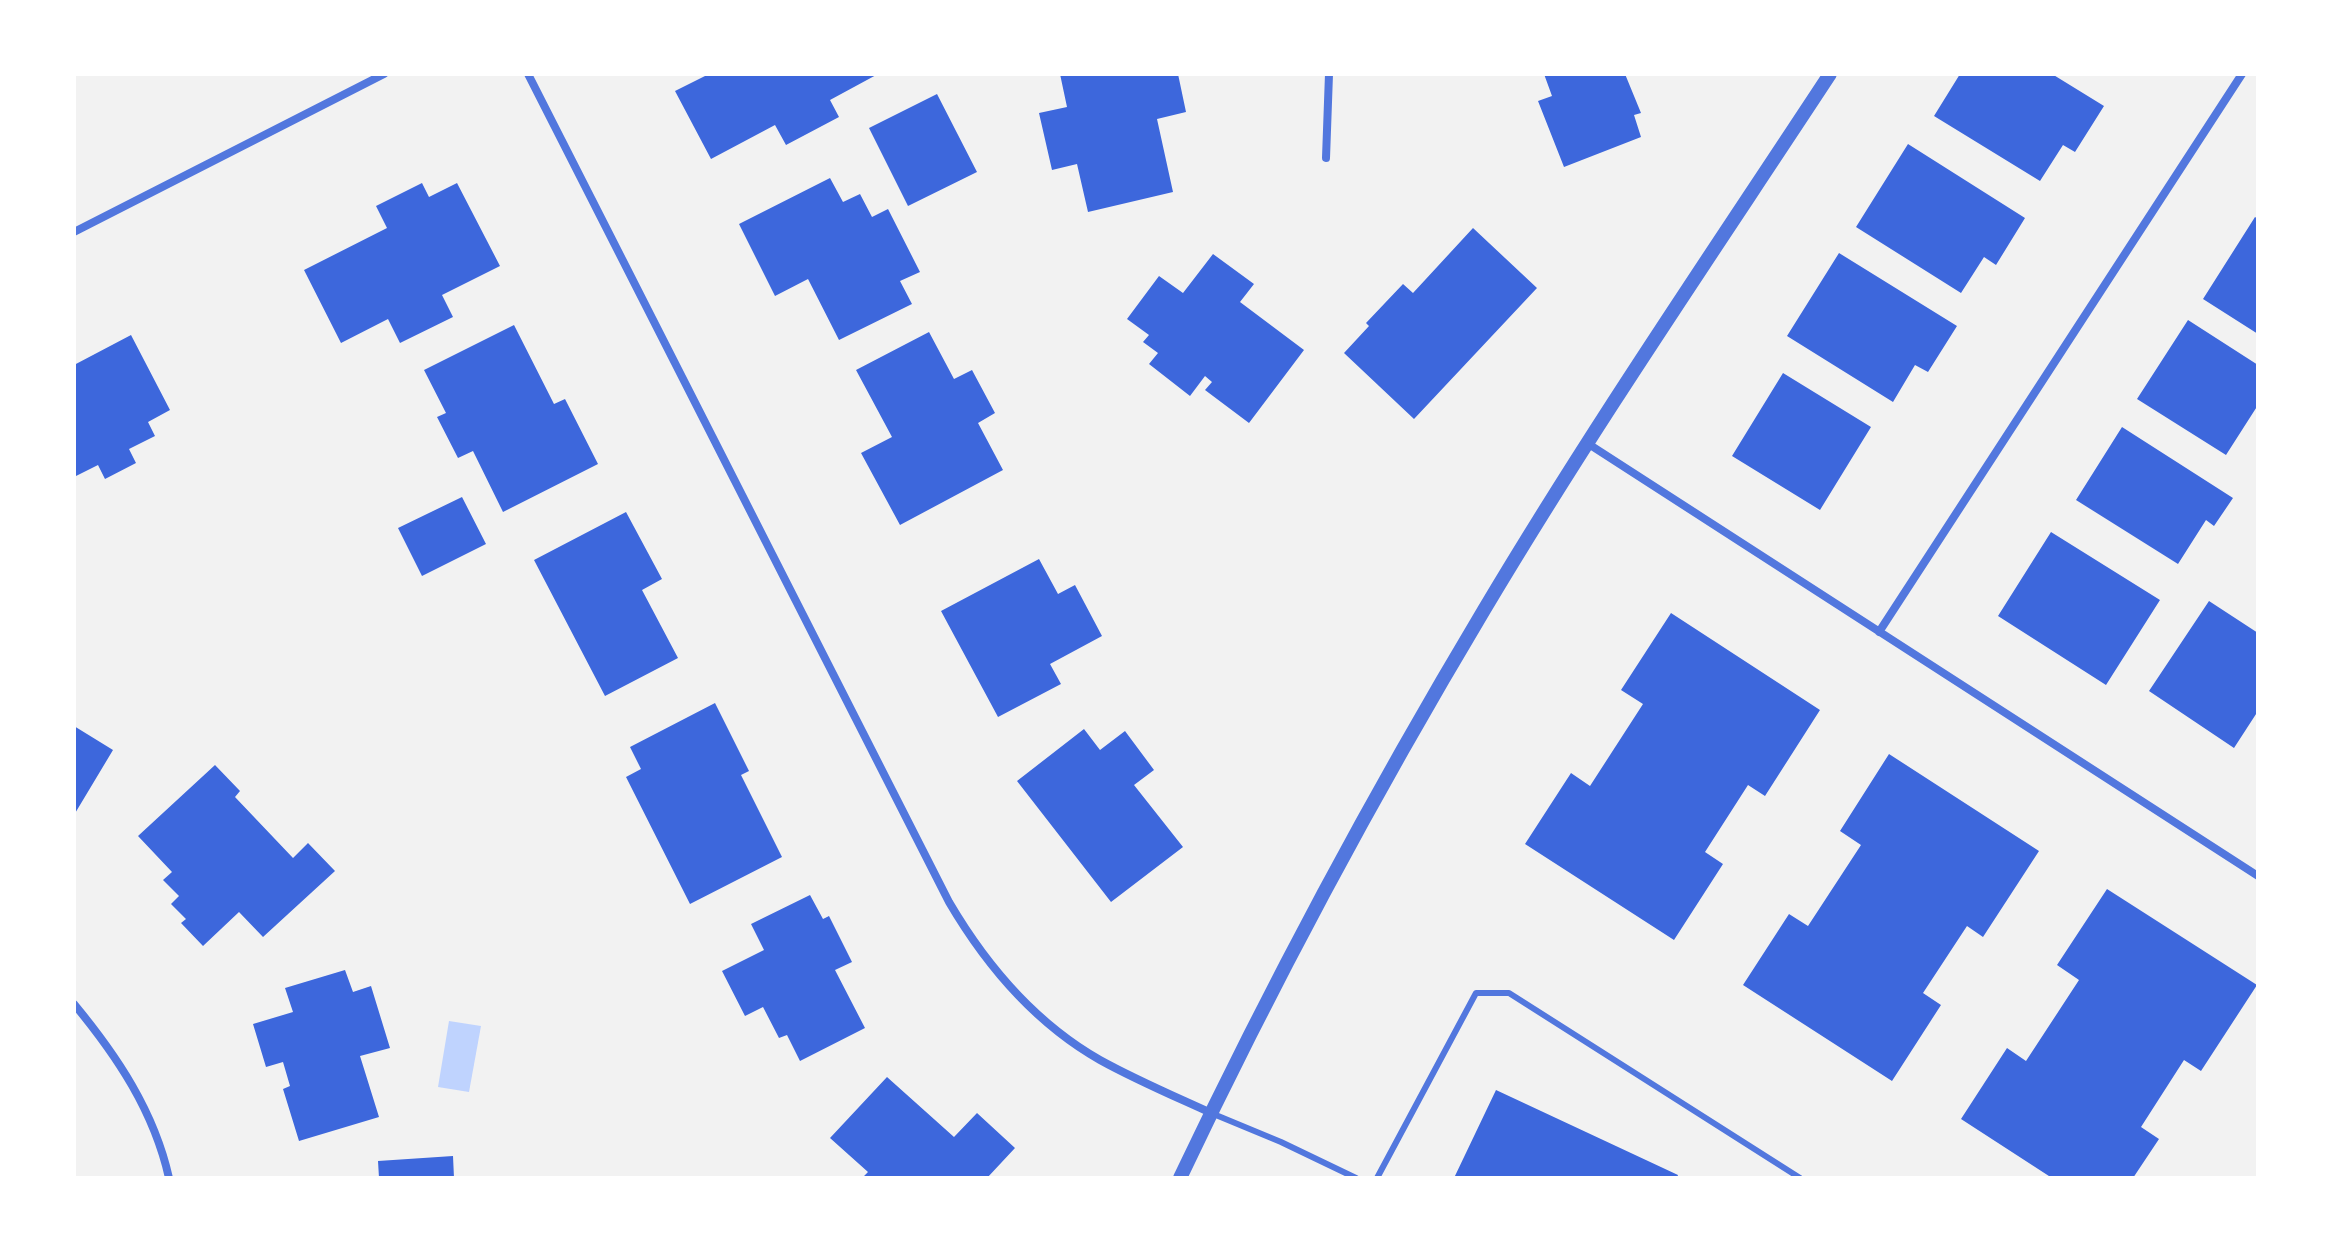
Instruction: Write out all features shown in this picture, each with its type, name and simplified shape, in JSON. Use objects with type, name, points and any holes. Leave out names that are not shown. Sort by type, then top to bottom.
[{"type":"street","points":[[74,232],[384,74]]},
{"type":"street","points":[[528,74],[968,934],[1014,991],[1068,1039],[1099,1059],[1211,1113]]},
{"type":"street","points":[[1326,158],[1329,74]]},
{"type":"street","points":[[1180,1178],[1298,939],[1484,609],[1587,443],[1830,74]]},
{"type":"street","points":[[1879,632],[2242,74]]},
{"type":"street","points":[[1587,443],[2258,876]]},
{"type":"street","points":[[74,1004],[115,1057],[136,1091],[153,1128],[169,1178]]},
{"type":"lane","points":[[1377,1178],[1476,993],[1509,993],[1800,1178]]},
{"type":"lane","points":[[1211,1113],[1356,1178]]},
{"type":"water","points":[[449,1021],[481,1026],[469,1092],[438,1087]]},
{"type":"building","points":[[709,74],[878,74],[830,100],[839,117],[786,145],[775,125],[711,159],[675,91]]},
{"type":"building","points":[[1060,74],[1178,74],[1186,112],[1157,119],[1173,192],[1088,212],[1077,164],[1052,170],[1039,113],[1067,107]]},
{"type":"building","points":[[1544,74],[1625,74],[1641,113],[1634,115],[1641,137],[1564,167],[1538,101],[1552,96]]},
{"type":"building","points":[[1960,74],[2052,74],[2104,106],[2075,152],[2063,145],[2040,181],[1934,116]]},
{"type":"building","points":[[937,94],[977,172],[908,206],[869,128]]},
{"type":"building","points":[[1908,144],[2025,218],[1996,265],[1984,257],[1961,293],[1856,227]]},
{"type":"building","points":[[830,178],[843,202],[860,194],[872,217],[888,209],[920,272],[900,281],[912,304],[839,340],[808,279],[775,296],[739,224]]},
{"type":"building","points":[[422,183],[429,197],[457,183],[500,266],[442,295],[453,317],[400,343],[388,319],[341,343],[304,270],[387,228],[376,206]]},
{"type":"building","points":[[2255,217],[2258,219],[2258,334],[2203,299]]},
{"type":"building","points":[[1473,228],[1537,288],[1414,419],[1344,353],[1369,326],[1366,323],[1403,284],[1413,293]]},
{"type":"building","points":[[1839,253],[1957,326],[1928,372],[1915,365],[1893,402],[1787,336]]},
{"type":"building","points":[[1213,254],[1254,284],[1240,302],[1304,350],[1249,423],[1205,390],[1212,382],[1205,376],[1190,396],[1149,364],[1158,353],[1143,342],[1149,335],[1127,319],[1159,276],[1183,293]]},
{"type":"building","points":[[2188,320],[2258,365],[2258,405],[2226,455],[2137,399]]},
{"type":"building","points":[[514,325],[554,404],[565,399],[598,464],[503,512],[473,451],[458,458],[437,417],[446,413],[424,370]]},
{"type":"building","points":[[929,332],[954,379],[972,370],[995,413],[978,423],[1003,470],[900,525],[861,453],[892,437],[856,370]]},
{"type":"building","points":[[131,335],[170,410],[148,422],[155,436],[129,449],[136,463],[105,479],[98,465],[74,477],[74,365]]},
{"type":"building","points":[[1783,373],[1871,427],[1820,510],[1732,456]]},
{"type":"building","points":[[2122,427],[2233,498],[2214,526],[2206,520],[2178,564],[2076,500]]},
{"type":"building","points":[[462,497],[486,544],[422,576],[398,528]]},
{"type":"building","points":[[626,512],[662,579],[642,590],[678,658],[605,696],[534,560]]},
{"type":"building","points":[[2051,532],[2160,600],[2106,685],[1998,616]]},
{"type":"building","points":[[1039,559],[1058,594],[1075,585],[1102,636],[1050,664],[1061,684],[998,717],[941,611]]},
{"type":"building","points":[[2209,601],[2258,633],[2258,711],[2234,748],[2149,691]]},
{"type":"building","points":[[1671,613],[1820,710],[1765,796],[1748,785],[1705,852],[1723,864],[1674,940],[1525,844],[1571,773],[1590,786],[1643,704],[1621,690]]},
{"type":"building","points":[[715,703],[749,771],[741,775],[782,857],[690,904],[626,777],[641,769],[630,747]]},
{"type":"building","points":[[74,726],[113,750],[74,815]]},
{"type":"building","points":[[1084,729],[1100,750],[1125,731],[1154,770],[1134,785],[1183,847],[1111,902],[1017,781]]},
{"type":"building","points":[[1889,754],[2039,851],[1983,937],[1967,926],[1923,993],[1941,1005],[1892,1081],[1743,985],[1789,914],[1808,926],[1861,845],[1840,831]]},
{"type":"building","points":[[215,765],[240,791],[235,797],[293,858],[308,843],[335,871],[263,937],[239,912],[203,946],[181,923],[186,919],[171,904],[179,896],[163,880],[172,872],[138,836]]},
{"type":"building","points":[[2107,889],[2257,985],[2201,1071],[2184,1060],[2141,1127],[2159,1139],[2133,1178],[2052,1178],[1961,1119],[2007,1048],[2026,1061],[2079,980],[2057,965]]},
{"type":"building","points":[[810,895],[823,919],[829,916],[852,962],[835,970],[865,1028],[800,1061],[787,1035],[779,1038],[763,1007],[745,1016],[722,971],[764,950],[751,924]]},
{"type":"building","points":[[345,970],[353,992],[371,986],[390,1048],[360,1056],[379,1117],[299,1141],[283,1089],[290,1086],[283,1062],[266,1067],[253,1024],[293,1012],[285,988]]},
{"type":"building","points":[[887,1077],[954,1137],[977,1113],[1015,1148],[987,1178],[862,1178],[868,1172],[830,1138]]},
{"type":"building","points":[[1496,1090],[1678,1175],[1677,1178],[1454,1178]]},
{"type":"building","points":[[453,1156],[454,1178],[379,1178],[378,1161]]}]
